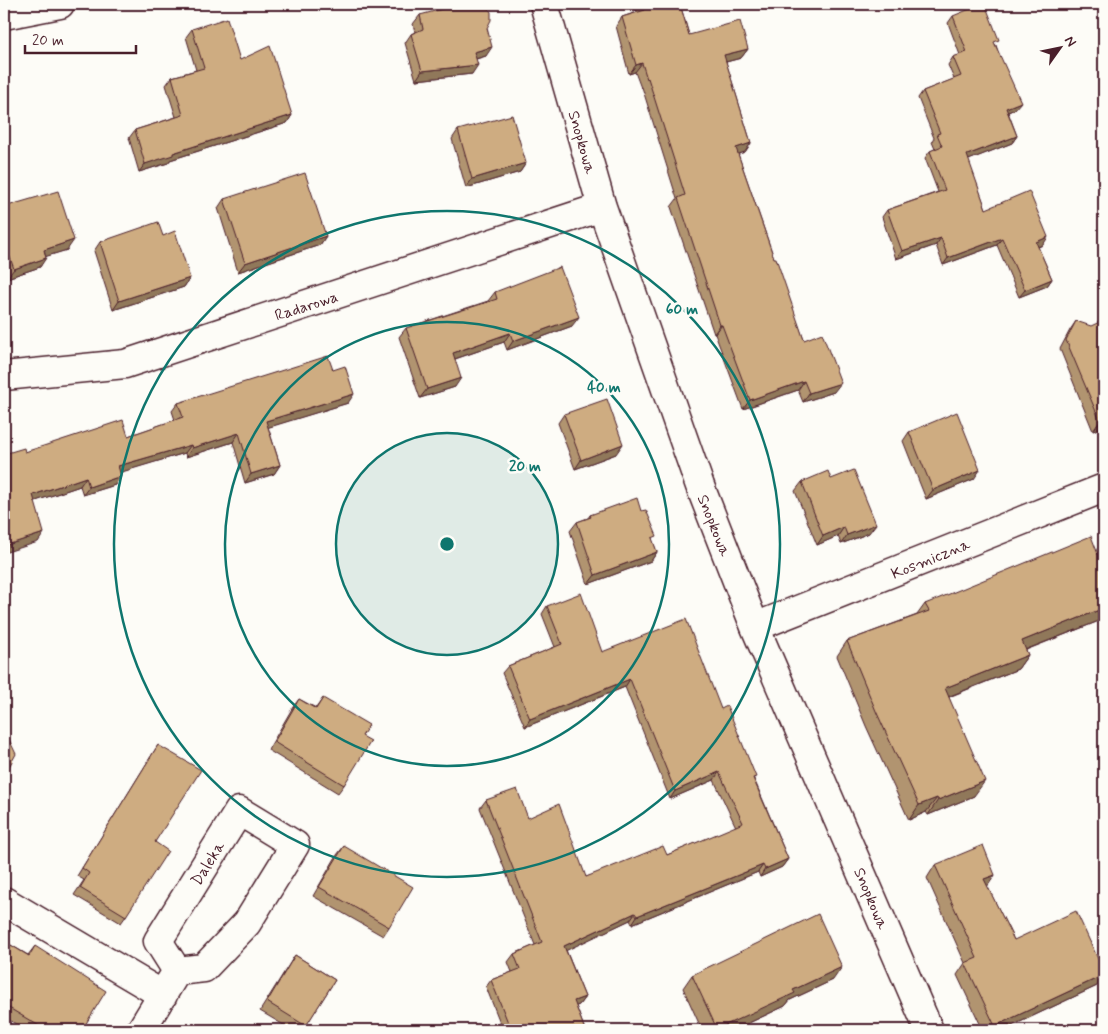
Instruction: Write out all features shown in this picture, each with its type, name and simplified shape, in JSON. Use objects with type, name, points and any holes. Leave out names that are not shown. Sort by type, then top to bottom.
[{"type":"street","points":[[4,15],[60,4]]},
{"type":"street","name":"Snopkowa","points":[[544,4],[602,207],[700,486],[755,627],[929,1030]]},
{"type":"street","name":"Radarowa","points":[[4,376],[125,364],[602,207]]},
{"type":"street","name":"Kosmiczna","points":[[755,627],[1104,488]]},
{"type":"street","name":"Daleka","points":[[239,811],[295,845],[246,923],[232,940],[204,968],[177,971],[158,941],[239,811]]},
{"type":"street","points":[[4,901],[163,995]]},
{"type":"street","points":[[141,1030],[177,971]]},
{"type":"building","points":[[461,4],[485,4],[491,12],[491,20],[487,28],[492,47],[474,52],[478,65],[422,71],[411,34],[423,29],[420,15]]},
{"type":"building","points":[[644,4],[680,4],[689,35],[740,21],[748,49],[724,55],[751,143],[736,148],[804,340],[822,333],[841,383],[809,393],[804,381],[750,400],[722,325],[720,325],[678,198],[685,195],[648,78],[642,63],[636,65],[622,17],[645,10]]},
{"type":"building","points":[[985,4],[999,40],[994,42],[1021,102],[1006,108],[1017,136],[967,155],[986,209],[1029,191],[1048,237],[1036,242],[1052,279],[1025,290],[1002,238],[948,258],[941,238],[902,251],[887,210],[945,190],[930,151],[942,146],[937,134],[940,133],[923,91],[961,76],[953,57],[967,52],[953,16]]},
{"type":"building","points":[[227,18],[240,60],[270,46],[292,115],[173,153],[173,155],[145,164],[135,130],[183,115],[172,77],[204,68],[192,29]]},
{"type":"building","points":[[512,115],[526,163],[472,179],[458,130]]},
{"type":"building","points":[[305,173],[326,236],[245,263],[224,199]]},
{"type":"building","points":[[58,191],[74,240],[44,250],[46,258],[14,269],[4,240],[4,207]]},
{"type":"building","points":[[158,222],[163,236],[175,231],[190,278],[119,301],[100,242]]},
{"type":"building","points":[[560,267],[579,317],[513,341],[510,333],[453,353],[461,378],[427,389],[406,328],[497,299],[495,292]]},
{"type":"building","points":[[1104,320],[1104,420],[1100,421],[1066,340],[1076,321],[1091,326]]},
{"type":"building","points":[[328,356],[333,370],[345,366],[354,394],[266,421],[280,465],[251,474],[239,433],[192,448],[191,445],[118,466],[121,476],[89,487],[86,477],[33,495],[44,533],[4,546],[4,454],[24,448],[25,452],[123,420],[128,436],[183,417],[178,403]]},
{"type":"building","points":[[607,399],[623,444],[581,460],[564,414]]},
{"type":"building","points":[[957,412],[980,470],[933,490],[909,432]]},
{"type":"building","points":[[854,470],[876,524],[847,535],[844,527],[823,536],[802,482],[828,471],[831,479]]},
{"type":"building","points":[[637,498],[641,511],[646,510],[657,536],[652,538],[657,552],[595,575],[577,522],[591,517],[590,515]]},
{"type":"building","points":[[1091,536],[1101,562],[1104,561],[1104,608],[1022,641],[1028,655],[945,688],[985,781],[938,800],[937,798],[919,805],[876,711],[847,641],[929,611],[925,604]]},
{"type":"building","points":[[581,593],[602,652],[686,619],[721,709],[727,706],[756,777],[753,778],[788,859],[765,869],[763,865],[637,916],[635,913],[564,946],[585,997],[574,1001],[585,1030],[511,1030],[491,980],[520,969],[514,954],[542,942],[486,800],[517,789],[528,818],[559,804],[586,877],[663,846],[667,855],[743,823],[719,772],[675,791],[630,679],[530,719],[508,666],[562,644],[547,606]]},
{"type":"building","points":[[323,698],[369,725],[362,736],[371,741],[344,785],[274,742],[299,699],[316,709]]},
{"type":"building","points":[[4,729],[16,754],[4,776]]},
{"type":"building","points":[[158,745],[201,770],[155,842],[168,851],[126,916],[80,888],[89,873],[82,868]]},
{"type":"building","points":[[983,845],[995,875],[984,879],[1014,940],[1076,911],[1104,972],[1104,975],[995,1026],[965,963],[977,958],[935,865]]},
{"type":"building","points":[[344,846],[413,887],[389,927],[319,887]]},
{"type":"building","points":[[818,914],[842,967],[793,990],[795,993],[717,1029],[692,975]]},
{"type":"building","points":[[4,941],[29,956],[35,946],[106,991],[82,1030],[46,1030],[4,1005]]},
{"type":"building","points":[[295,955],[335,980],[306,1026],[267,1002]]}]
